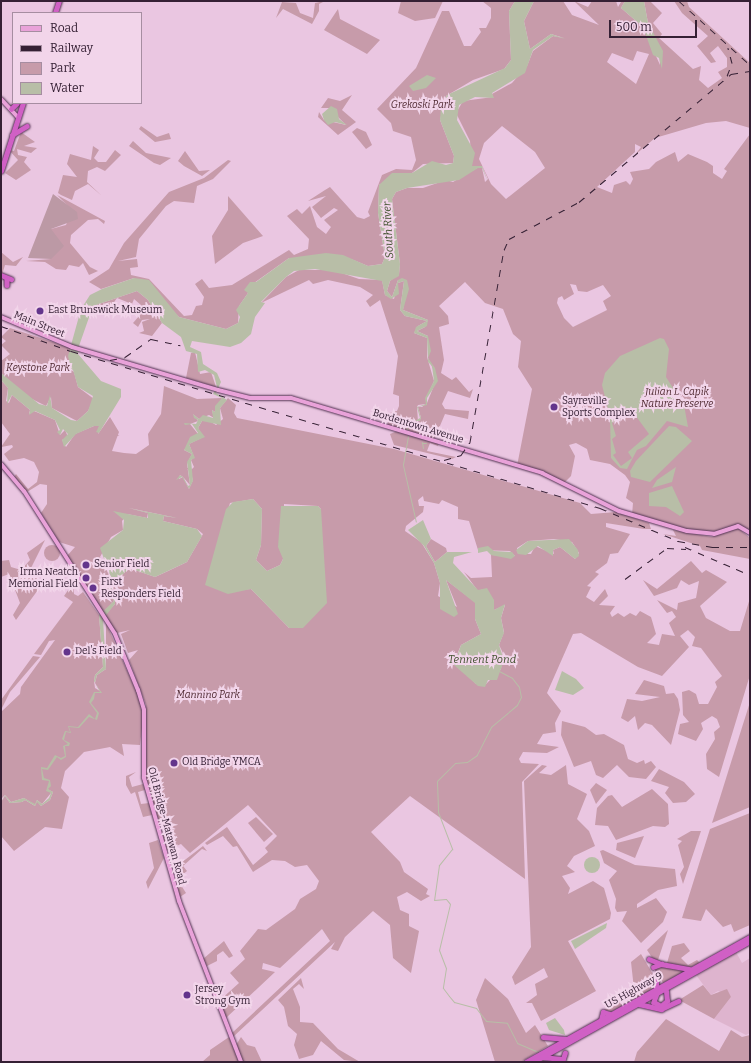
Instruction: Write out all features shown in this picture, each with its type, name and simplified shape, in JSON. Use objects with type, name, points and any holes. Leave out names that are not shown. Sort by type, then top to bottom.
[{"type":"highway","points":[[54,12],[58,1]]},
{"type":"highway","points":[[10,109],[16,104]]},
{"type":"highway","points":[[1,160],[22,104]]},
{"type":"highway","points":[[1,171],[17,116]]},
{"type":"highway","points":[[10,140],[27,126]]},
{"type":"highway","points":[[1,276],[9,279]]},
{"type":"highway","name":"US Highway 9","points":[[533,1062],[638,1004],[694,968],[750,937]]},
{"type":"highway","name":"US Highway 9","points":[[526,1062],[612,1014],[750,941]]},
{"type":"highway","points":[[649,959],[684,970],[694,968]]},
{"type":"highway","points":[[652,967],[661,964]]},
{"type":"highway","points":[[656,974],[658,990],[654,1000],[658,1006],[666,1003],[666,992]]},
{"type":"highway","points":[[638,1004],[661,1009],[676,1000]]},
{"type":"highway","points":[[545,1038],[568,1038]]},
{"type":"highway","points":[[541,1058],[570,1055]]},
{"type":"main road","points":[[1,99],[17,116]]},
{"type":"main road","name":"Main Street","points":[[1,318],[72,346]]},
{"type":"main road","name":"Bordentown Avenue","points":[[72,346],[250,398],[291,398],[412,434],[551,476],[616,509],[692,532],[714,534],[738,526],[750,533]]},
{"type":"main road","name":"Old Bridge-Matawan Road","points":[[1,464],[31,501],[99,613],[115,634],[142,699],[142,766],[145,783],[178,899],[241,1062]]},
{"type":"shaded area","points":[[53,194],[77,212],[78,219],[51,229],[64,246],[51,259],[28,258]]},
{"type":"shaded area","points":[[736,952],[742,963],[750,958],[750,1033],[746,1035],[714,1019],[731,997],[718,991],[711,995],[696,975]]},
{"type":"green space","points":[[325,1],[319,4],[319,11],[312,24],[283,9],[276,18],[282,2],[296,3],[300,13],[313,18],[315,3]]},
{"type":"green space","points":[[401,1],[443,1],[435,18],[415,21],[398,13]]},
{"type":"green space","name":"Grekoski Park","points":[[482,1],[515,1],[509,11],[511,60],[504,69],[473,80],[446,96],[440,120],[454,156],[453,163],[423,164],[412,173],[397,174],[379,185],[378,213],[385,257],[382,264],[368,266],[351,259],[289,258],[247,288],[248,293],[239,306],[238,323],[226,329],[179,317],[134,278],[101,289],[89,282],[109,269],[124,243],[169,192],[204,178],[228,160],[231,161],[213,179],[197,186],[194,203],[174,201],[166,206],[139,239],[136,257],[118,261],[137,259],[138,267],[130,268],[131,275],[149,279],[184,316],[192,315],[196,306],[202,305],[204,297],[195,284],[202,279],[209,288],[232,285],[289,250],[294,255],[308,249],[309,239],[287,216],[297,209],[302,214],[310,206],[317,227],[326,234],[331,227],[324,220],[338,210],[334,208],[321,218],[312,207],[326,196],[308,201],[330,187],[357,217],[364,219],[370,216],[368,212],[382,175],[396,169],[412,170],[416,160],[411,137],[393,131],[391,123],[377,109],[416,68],[442,11],[449,11],[464,46],[471,46],[481,32],[479,28],[486,28],[491,18],[491,8]]},
{"type":"green space","name":"Julian L. Capik Nature Preserve","points":[[534,1],[563,1],[572,15],[599,25],[574,1],[588,7],[592,1],[616,1],[618,7],[621,2],[625,1],[621,8],[643,27],[660,65],[659,47],[648,23],[644,1],[650,1],[662,13],[653,23],[662,34],[659,38],[693,69],[701,66],[699,80],[708,88],[722,78],[718,72],[727,67],[727,58],[718,46],[710,53],[716,62],[711,63],[697,46],[708,36],[682,13],[674,1],[687,1],[689,7],[750,63],[750,128],[726,121],[706,123],[655,138],[635,155],[641,147],[635,144],[635,152],[597,187],[612,193],[614,185],[626,181],[630,185],[633,179],[630,172],[649,169],[656,162],[675,152],[678,162],[688,154],[707,162],[713,166],[713,173],[722,179],[727,171],[724,169],[750,134],[750,533],[734,526],[718,532],[692,532],[632,515],[633,503],[626,498],[630,482],[625,475],[610,464],[590,460],[587,449],[576,443],[569,445],[575,456],[571,476],[564,483],[517,466],[532,389],[518,367],[521,341],[513,334],[503,309],[485,303],[465,282],[439,306],[448,316],[449,324],[439,327],[444,360],[441,373],[452,380],[456,377],[469,392],[473,389],[470,398],[448,391],[442,404],[445,409],[469,411],[468,419],[445,414],[434,440],[439,442],[438,446],[430,443],[427,451],[456,457],[452,459],[394,445],[390,434],[400,430],[387,426],[391,412],[397,411],[399,406],[399,396],[393,394],[398,356],[380,300],[370,307],[366,301],[373,295],[360,287],[328,280],[313,284],[309,280],[261,303],[286,277],[299,270],[333,270],[359,279],[382,280],[385,295],[394,299],[398,283],[404,281],[400,310],[405,316],[427,321],[418,326],[414,333],[427,338],[427,357],[434,381],[427,396],[426,404],[437,378],[428,358],[428,336],[417,331],[425,327],[428,320],[403,310],[407,280],[398,280],[392,297],[387,291],[390,281],[399,274],[400,264],[392,199],[396,192],[407,188],[423,188],[446,180],[453,182],[477,168],[482,168],[485,182],[488,179],[482,166],[472,166],[470,141],[456,113],[463,101],[493,97],[492,94],[512,83],[527,66],[533,51],[553,36],[564,38],[551,34],[530,49],[524,21]],"holes":[[[637,51],[649,54],[636,84],[607,62],[612,53],[633,61]],[[502,126],[535,152],[545,168],[506,199],[491,184],[479,159],[484,143]],[[570,284],[576,285],[578,291],[587,292],[603,285],[611,296],[603,301],[607,310],[573,327],[564,318],[557,303],[558,298],[562,296],[564,300],[574,294]],[[426,404],[422,407],[418,407],[421,418],[418,422],[417,407],[418,405]]]},
{"type":"green space","points":[[338,9],[340,19],[380,40],[367,54],[324,30]]},
{"type":"green space","points":[[352,95],[342,110],[356,122],[338,135],[318,117],[319,112],[324,120],[346,125],[329,108],[321,108],[328,98],[340,101]]},
{"type":"green space","points":[[141,126],[157,137],[169,133],[171,139],[155,142],[139,129]]},
{"type":"green space","points":[[357,128],[366,132],[372,145],[366,149],[352,132]]},
{"type":"green space","points":[[21,132],[35,142],[24,146],[37,148],[31,153],[17,149],[18,155],[27,157],[24,162],[31,170],[16,180],[5,173],[18,160],[9,150],[14,151]]},
{"type":"green space","points":[[133,141],[146,153],[171,158],[160,165],[154,163],[129,146]]},
{"type":"green space","points":[[93,146],[99,150],[94,158],[98,162],[106,162],[115,150],[121,155],[105,171],[97,167],[88,171],[87,182],[102,196],[88,184],[75,191],[72,200],[58,193],[63,175],[77,177],[67,164],[70,154],[91,160]]},
{"type":"green space","points":[[185,151],[199,171],[210,170],[202,176],[184,166],[178,161]]},
{"type":"green space","points":[[57,195],[105,221],[104,224],[98,219],[88,220],[71,235],[70,243],[90,267],[98,271],[89,275],[83,263],[79,267],[69,265],[66,270],[56,269],[45,262],[26,261],[51,259],[51,229],[66,225],[72,210]]},
{"type":"green space","points":[[228,196],[263,236],[243,243],[215,264],[212,236],[228,210]]},
{"type":"green space","points":[[1,252],[13,262],[23,257],[16,266],[5,265],[1,278]]},
{"type":"green space","points":[[137,291],[148,300],[162,323],[152,336],[139,333],[144,331],[142,322],[150,319],[142,320],[138,327],[133,323],[140,315],[141,305],[134,299],[132,304],[117,298],[107,312],[93,306]]},
{"type":"green space","name":"Keystone Park","points":[[10,328],[71,348],[68,368],[74,372],[78,387],[94,399],[88,411],[77,421],[52,408],[51,397],[46,406],[26,396],[1,373],[1,361],[10,354],[1,345],[6,341],[1,337]]},
{"type":"green space","points":[[195,352],[200,374],[211,372],[216,387],[186,378],[191,353]]},
{"type":"green space","name":"Mannino Park","points":[[1,380],[8,388],[6,401],[9,403],[12,395],[30,410],[29,414],[34,411],[55,420],[60,435],[65,430],[68,437],[62,440],[66,447],[75,434],[94,426],[99,426],[98,434],[110,417],[119,432],[112,451],[136,454],[149,445],[148,434],[161,414],[164,386],[197,399],[222,398],[215,412],[212,410],[214,418],[209,415],[199,419],[193,414],[198,421],[190,424],[198,434],[189,444],[203,437],[198,428],[202,421],[206,419],[216,425],[223,419],[220,408],[228,398],[236,405],[234,413],[237,418],[394,449],[580,503],[591,514],[616,512],[649,523],[651,529],[606,523],[606,527],[630,534],[618,553],[610,554],[607,563],[595,572],[599,574],[587,586],[591,587],[586,597],[594,602],[605,589],[608,596],[599,605],[615,606],[610,613],[612,617],[618,613],[624,617],[630,613],[636,616],[640,611],[651,617],[656,634],[647,643],[659,645],[662,634],[675,636],[669,623],[676,617],[672,611],[667,613],[657,600],[677,610],[678,603],[696,598],[699,581],[689,585],[681,580],[677,588],[654,596],[643,580],[657,589],[691,561],[702,573],[706,570],[727,582],[700,606],[706,618],[730,631],[740,631],[750,598],[750,675],[719,777],[707,769],[706,754],[715,739],[714,732],[720,727],[717,719],[712,716],[701,723],[703,729],[696,741],[678,734],[680,724],[689,722],[683,715],[682,692],[689,690],[696,694],[699,704],[708,704],[717,687],[715,682],[722,676],[701,648],[692,646],[695,637],[688,630],[680,636],[689,647],[662,676],[638,667],[581,633],[573,634],[547,693],[561,711],[555,723],[556,732],[543,734],[537,744],[559,747],[547,753],[523,752],[519,759],[521,763],[539,764],[522,782],[525,879],[410,796],[371,832],[400,862],[404,872],[428,889],[426,894],[430,896],[421,901],[407,892],[397,897],[400,910],[409,914],[409,926],[419,931],[411,973],[393,958],[390,925],[373,911],[345,937],[338,951],[331,949],[335,942],[233,1037],[232,1033],[330,941],[322,929],[280,968],[263,963],[262,969],[275,972],[226,1018],[219,1001],[239,983],[230,973],[245,959],[240,951],[258,929],[266,930],[295,909],[300,899],[316,889],[319,881],[307,865],[295,867],[285,861],[272,860],[253,872],[237,846],[233,847],[223,836],[207,845],[205,843],[227,827],[253,865],[268,852],[265,848],[277,836],[248,805],[190,853],[181,844],[167,850],[162,834],[169,832],[173,824],[166,820],[159,822],[145,773],[146,705],[129,660],[138,650],[128,653],[121,634],[130,630],[117,633],[104,616],[115,604],[115,599],[110,593],[112,590],[110,587],[122,572],[129,568],[155,577],[166,572],[187,562],[203,534],[197,529],[163,521],[164,516],[177,518],[129,508],[148,513],[147,518],[127,514],[122,521],[123,530],[111,537],[100,557],[113,583],[109,585],[108,592],[114,601],[103,613],[66,557],[75,547],[59,542],[41,513],[47,504],[47,485],[40,484],[27,492],[14,477],[16,474],[28,489],[37,482],[39,472],[34,462],[24,458],[9,461],[4,454],[13,447],[12,445],[1,447],[10,434],[1,422]],"holes":[[[189,444],[194,457],[191,460],[194,467],[190,471],[193,480],[189,489],[183,477],[190,485],[187,464],[192,454],[184,450]],[[423,496],[424,501],[439,504],[442,500],[458,507],[458,519],[469,521],[478,550],[510,551],[515,556],[491,555],[492,577],[471,578],[464,572],[478,591],[484,589],[494,610],[505,605],[501,618],[504,632],[499,645],[503,653],[501,669],[486,684],[476,684],[454,662],[461,645],[481,634],[475,619],[475,602],[446,580],[457,607],[438,596],[440,583],[434,563],[421,542],[405,531],[406,526],[423,512],[424,506],[419,506],[418,500]],[[253,499],[262,509],[261,545],[256,560],[267,571],[280,565],[283,559],[284,504],[318,506],[321,509],[289,628],[251,589],[236,590],[218,541],[230,503]],[[554,539],[572,542],[579,553],[575,559],[560,547],[553,550],[554,554],[535,546],[531,554],[518,554],[517,548],[528,541]]]},
{"type":"green space","points":[[731,529],[739,529],[749,537],[750,559],[702,550],[700,546],[663,534],[676,536],[673,530],[712,537]]},
{"type":"green space","points":[[431,539],[446,548],[447,552],[435,562],[426,546]]},
{"type":"green space","points":[[45,540],[30,570],[43,583],[16,620],[13,615],[20,603],[9,574],[1,577],[1,561],[9,560],[11,567],[21,570],[30,560],[27,553]]},
{"type":"green space","points":[[52,545],[59,550],[60,553],[55,560],[52,561],[45,556],[44,553],[49,546]]},
{"type":"green space","points":[[73,583],[74,594],[78,596],[83,592],[99,615],[103,667],[95,675],[94,681],[95,688],[100,691],[95,683],[97,675],[106,669],[106,623],[140,700],[143,719],[140,745],[122,744],[124,756],[110,747],[84,752],[65,771],[61,788],[69,797],[62,829],[45,827],[14,851],[1,836],[1,802],[5,796],[10,803],[22,802],[25,800],[35,806],[37,801],[41,806],[50,800],[53,792],[47,789],[51,793],[42,804],[37,800],[35,805],[24,798],[11,802],[5,795],[1,799],[1,712],[20,694],[21,687],[55,640],[49,641],[41,655],[34,654],[73,602],[64,596]]},
{"type":"green space","points":[[33,656],[40,657],[10,692],[1,710],[1,700]]},
{"type":"green space","points":[[644,680],[664,686],[666,694],[674,693],[678,699],[680,710],[671,745],[652,725],[645,723],[638,730],[635,716],[628,722],[621,718],[627,699],[642,701],[660,697],[635,694]]},
{"type":"green space","points":[[750,702],[750,807],[712,823]]},
{"type":"green space","points":[[562,721],[585,727],[596,735],[604,734],[624,745],[628,759],[637,763],[644,760],[645,764],[651,761],[656,767],[646,779],[629,777],[617,765],[603,778],[596,775],[591,761],[574,767],[561,735]]},
{"type":"green space","points":[[542,765],[547,766],[539,773],[551,775],[566,765],[568,784],[587,794],[577,819],[589,831],[595,846],[574,856],[567,866],[575,872],[562,876],[570,888],[568,894],[593,881],[604,888],[611,913],[610,919],[568,941],[596,991],[541,1021],[532,1003],[526,1003],[537,995],[535,984],[548,977],[544,968],[515,985],[512,977],[531,947],[524,781]]},
{"type":"green space","points":[[659,769],[684,782],[695,794],[686,802],[673,803],[665,793],[669,787],[651,781]]},
{"type":"green space","points":[[136,772],[129,777],[132,787],[143,784],[145,790],[138,792],[141,804],[149,803],[152,815],[143,817],[135,792],[131,794],[126,785],[126,776]]},
{"type":"green space","points":[[596,783],[607,790],[596,804],[590,790]]},
{"type":"green space","points":[[652,789],[668,804],[669,824],[665,827],[653,826],[616,840],[608,826],[595,825],[597,808],[608,796],[612,795],[622,807]]},
{"type":"green space","points":[[750,813],[750,925],[734,932],[731,924],[723,927],[706,909],[701,921],[682,918],[710,829]]},
{"type":"green space","points":[[256,817],[273,834],[264,842],[248,823]]},
{"type":"green space","points":[[691,831],[701,831],[683,884],[680,874],[684,867],[678,845],[682,841],[677,839]]},
{"type":"green space","points":[[644,836],[635,858],[616,850],[617,843]]},
{"type":"green space","points":[[158,840],[164,858],[148,889],[146,882],[154,868],[149,843]]},
{"type":"green space","points":[[203,846],[207,851],[202,849],[183,866],[187,871],[177,879],[186,893],[180,897],[174,877],[181,871],[177,866]]},
{"type":"green space","points":[[603,850],[635,865],[675,869],[677,886],[658,890],[637,904],[637,908],[656,898],[667,912],[663,922],[641,943],[622,921],[627,911],[617,912],[615,908],[616,899],[609,880],[617,871],[604,863],[600,851]]},
{"type":"green space","points":[[668,930],[658,960],[653,959],[647,950]]},
{"type":"green space","points":[[224,941],[233,956],[229,958],[223,951],[217,955],[217,961],[207,966],[203,959]]},
{"type":"green space","points":[[684,943],[690,951],[681,958],[688,965],[697,960],[700,963],[688,968],[667,963],[672,946]]},
{"type":"green space","points":[[641,954],[657,981],[657,987],[611,1012],[604,1010],[619,1001],[622,1005],[635,998],[631,962]]},
{"type":"green space","points":[[662,965],[685,971],[663,983],[654,967]]},
{"type":"green space","points":[[301,978],[304,989],[299,984],[293,989],[300,1007],[300,1022],[313,1023],[338,1049],[360,1062],[344,1060],[321,1041],[313,1055],[299,1059],[294,1045],[297,1034],[288,1026],[284,1007],[278,1000]]},
{"type":"green space","points":[[485,978],[508,999],[526,1033],[535,1025],[548,1046],[521,1062],[495,1062],[476,1000]]},
{"type":"green space","points":[[703,985],[711,995],[727,989],[731,997],[714,1019],[679,1000]]},
{"type":"green space","points":[[666,1019],[719,1051],[731,1030],[742,1037],[750,1035],[750,1062],[634,1062],[637,1052]]},
{"type":"green space","points":[[229,1037],[239,1062],[202,1062],[210,1055],[210,1050]]},
{"type":"green space","points":[[241,1037],[247,1045],[255,1047],[262,1062],[243,1062],[236,1045]]},
{"type":"water","name":"South River","points":[[515,1],[534,1],[524,21],[530,49],[551,34],[566,39],[553,36],[533,50],[525,73],[492,93],[494,98],[475,97],[459,105],[457,120],[475,153],[472,166],[482,166],[488,182],[482,168],[478,168],[459,180],[407,188],[396,192],[392,199],[400,264],[399,276],[390,281],[387,291],[392,297],[398,280],[402,278],[407,280],[409,289],[403,310],[428,320],[427,326],[417,331],[428,336],[431,351],[428,358],[435,368],[438,381],[427,398],[427,405],[418,407],[421,418],[420,421],[415,421],[420,418],[417,407],[426,404],[425,398],[434,381],[432,366],[428,362],[427,338],[414,333],[416,327],[427,321],[405,316],[400,310],[404,281],[398,283],[399,294],[391,299],[385,295],[382,281],[315,269],[294,271],[261,302],[265,303],[255,317],[251,334],[241,343],[230,347],[192,341],[190,347],[201,352],[203,364],[217,373],[221,382],[216,393],[227,400],[220,408],[221,425],[202,421],[198,428],[205,437],[189,444],[195,458],[191,460],[193,481],[189,489],[182,477],[176,480],[180,475],[183,477],[188,486],[190,485],[187,462],[192,454],[184,450],[190,437],[198,433],[192,424],[185,425],[184,423],[196,424],[198,420],[194,418],[193,414],[199,419],[203,415],[213,418],[212,410],[215,412],[215,406],[222,398],[213,394],[217,387],[214,375],[205,370],[198,372],[197,354],[186,351],[181,337],[162,323],[148,300],[137,291],[93,306],[79,346],[78,354],[101,381],[121,389],[121,397],[99,433],[96,432],[99,426],[94,426],[76,434],[64,447],[62,440],[68,434],[63,429],[60,435],[57,432],[60,430],[55,420],[35,411],[29,415],[30,410],[12,395],[7,404],[8,388],[1,380],[1,373],[39,404],[47,406],[50,395],[52,408],[71,420],[77,421],[88,411],[93,396],[78,387],[73,370],[65,371],[70,364],[68,356],[81,309],[90,295],[102,289],[134,278],[149,280],[179,317],[226,329],[238,323],[240,317],[236,310],[248,293],[244,290],[250,282],[256,282],[289,258],[326,253],[343,255],[368,266],[382,264],[385,257],[378,213],[379,185],[392,173],[412,173],[432,161],[446,165],[453,163],[454,156],[440,120],[441,106],[447,95],[505,68],[511,60],[509,11]]},
{"type":"water","points":[[625,1],[644,1],[648,23],[663,51],[662,69],[659,58],[653,55],[643,27],[621,8]]},
{"type":"water","points":[[427,75],[436,78],[426,88],[413,91],[409,86]]},
{"type":"water","points":[[331,106],[337,109],[339,119],[347,125],[335,122],[328,125],[322,114]]},
{"type":"water","points":[[660,338],[664,339],[669,349],[666,377],[684,405],[688,427],[667,421],[646,446],[637,450],[627,469],[620,468],[611,458],[610,417],[602,385],[605,373],[620,356]],"holes":[[[624,406],[629,415],[633,412],[649,434],[628,452],[632,458],[621,466],[613,455],[616,453],[612,439],[616,436],[612,423],[616,420],[612,415]]]},
{"type":"water","points":[[669,426],[676,427],[692,441],[650,482],[631,477],[630,471],[636,461]]},
{"type":"water","points":[[676,467],[672,482],[652,488],[657,480]]},
{"type":"water","points":[[672,486],[684,512],[680,516],[666,507],[649,506],[649,493]]},
{"type":"water","points":[[253,499],[262,509],[261,545],[256,560],[267,571],[280,565],[283,559],[278,547],[281,506],[318,506],[321,509],[327,603],[303,628],[289,628],[251,589],[228,594],[205,585],[226,509],[233,502]]},
{"type":"water","points":[[128,508],[178,518],[164,516],[163,521],[197,529],[202,536],[187,562],[155,577],[129,568],[111,587],[112,590],[110,593],[115,599],[115,604],[103,619],[106,669],[97,675],[95,683],[95,675],[103,667],[99,615],[114,601],[108,592],[109,585],[113,583],[100,548],[123,530],[124,520],[113,511],[148,518],[148,513]]},
{"type":"water","name":"Tennent Pond","points":[[423,520],[431,539],[426,546],[435,562],[447,552],[472,552],[454,557],[453,563],[478,590],[487,588],[494,600],[494,610],[505,604],[501,618],[504,633],[499,645],[504,660],[497,680],[488,680],[485,687],[478,686],[454,665],[461,645],[481,634],[475,619],[475,603],[446,580],[458,614],[454,617],[440,609],[440,583],[434,563],[424,546],[408,530]]},
{"type":"water","points":[[569,539],[578,550],[579,556],[575,559],[560,547],[553,550],[553,556],[538,546],[526,555],[518,554],[516,550],[528,541]]},
{"type":"water","points":[[488,546],[494,551],[512,552],[515,556],[511,559],[491,555],[487,551],[478,553],[478,548]]},
{"type":"water","points":[[562,671],[576,679],[584,688],[573,695],[555,690]]},
{"type":"water","points":[[95,684],[102,693],[95,693],[94,699],[91,703],[99,713],[97,720],[89,717],[79,728],[69,727],[71,733],[66,732],[64,740],[70,743],[69,746],[65,746],[66,757],[61,760],[57,757],[48,770],[42,769],[44,778],[50,780],[51,786],[48,789],[53,792],[50,800],[41,806],[37,802],[35,806],[25,800],[22,802],[10,803],[5,796],[1,802],[5,795],[11,802],[24,798],[35,804],[37,800],[42,804],[49,798],[51,793],[46,791],[49,781],[42,780],[41,767],[47,768],[55,755],[61,758],[65,756],[63,746],[68,744],[62,739],[65,731],[70,732],[68,726],[78,727],[89,714],[95,719],[97,713],[89,702],[94,692],[100,692]]},
{"type":"water","points":[[589,857],[595,857],[600,862],[598,871],[595,873],[589,873],[584,868],[584,862]]},
{"type":"water","points":[[607,923],[606,928],[575,949],[571,941]]},
{"type":"water","points":[[555,1018],[564,1030],[565,1035],[549,1030],[546,1023]]},
{"type":"waterway","points":[[408,432],[405,423],[411,419],[416,422]]},
{"type":"waterway","points":[[408,436],[403,465],[416,522]]},
{"type":"waterway","points":[[422,442],[423,448]]},
{"type":"waterway","points":[[499,671],[512,678],[519,687],[521,697],[517,705],[491,727],[477,755],[467,762],[455,763],[437,781],[438,812],[452,849],[439,865],[434,900],[446,899],[450,904],[439,950],[446,968],[443,988],[454,1002],[476,1008],[486,1021],[507,1023],[517,1043],[538,1052]]},
{"type":"railway","points":[[679,1],[750,65]]},
{"type":"railway","points":[[727,76],[732,63],[728,48]]},
{"type":"railway","points":[[444,460],[461,455],[470,442],[504,250],[509,239],[579,202],[731,74],[750,71]]},
{"type":"railway","points":[[1,326],[71,351],[600,508],[678,541],[712,547],[750,547]]},
{"type":"railway","points":[[110,360],[125,357],[151,339],[180,345]]},
{"type":"railway","points":[[685,547],[750,575]]},
{"type":"railway","points":[[625,579],[667,548],[686,549]]},
{"type":"place","name":"East Brunswick Museum","points":[[40,311]]},
{"type":"place","name":"Sayreville Sports Complex","points":[[554,407]]},
{"type":"place","name":"Senior Field","points":[[86,565]]},
{"type":"place","name":"Irma Neatch Memorial Field","points":[[86,578]]},
{"type":"place","name":"First Responders Field","points":[[93,588]]},
{"type":"place","name":"Del's Field","points":[[67,652]]},
{"type":"place","name":"Old Bridge YMCA","points":[[174,763]]},
{"type":"place","name":"Jersey Strong Gym","points":[[187,995]]}]
